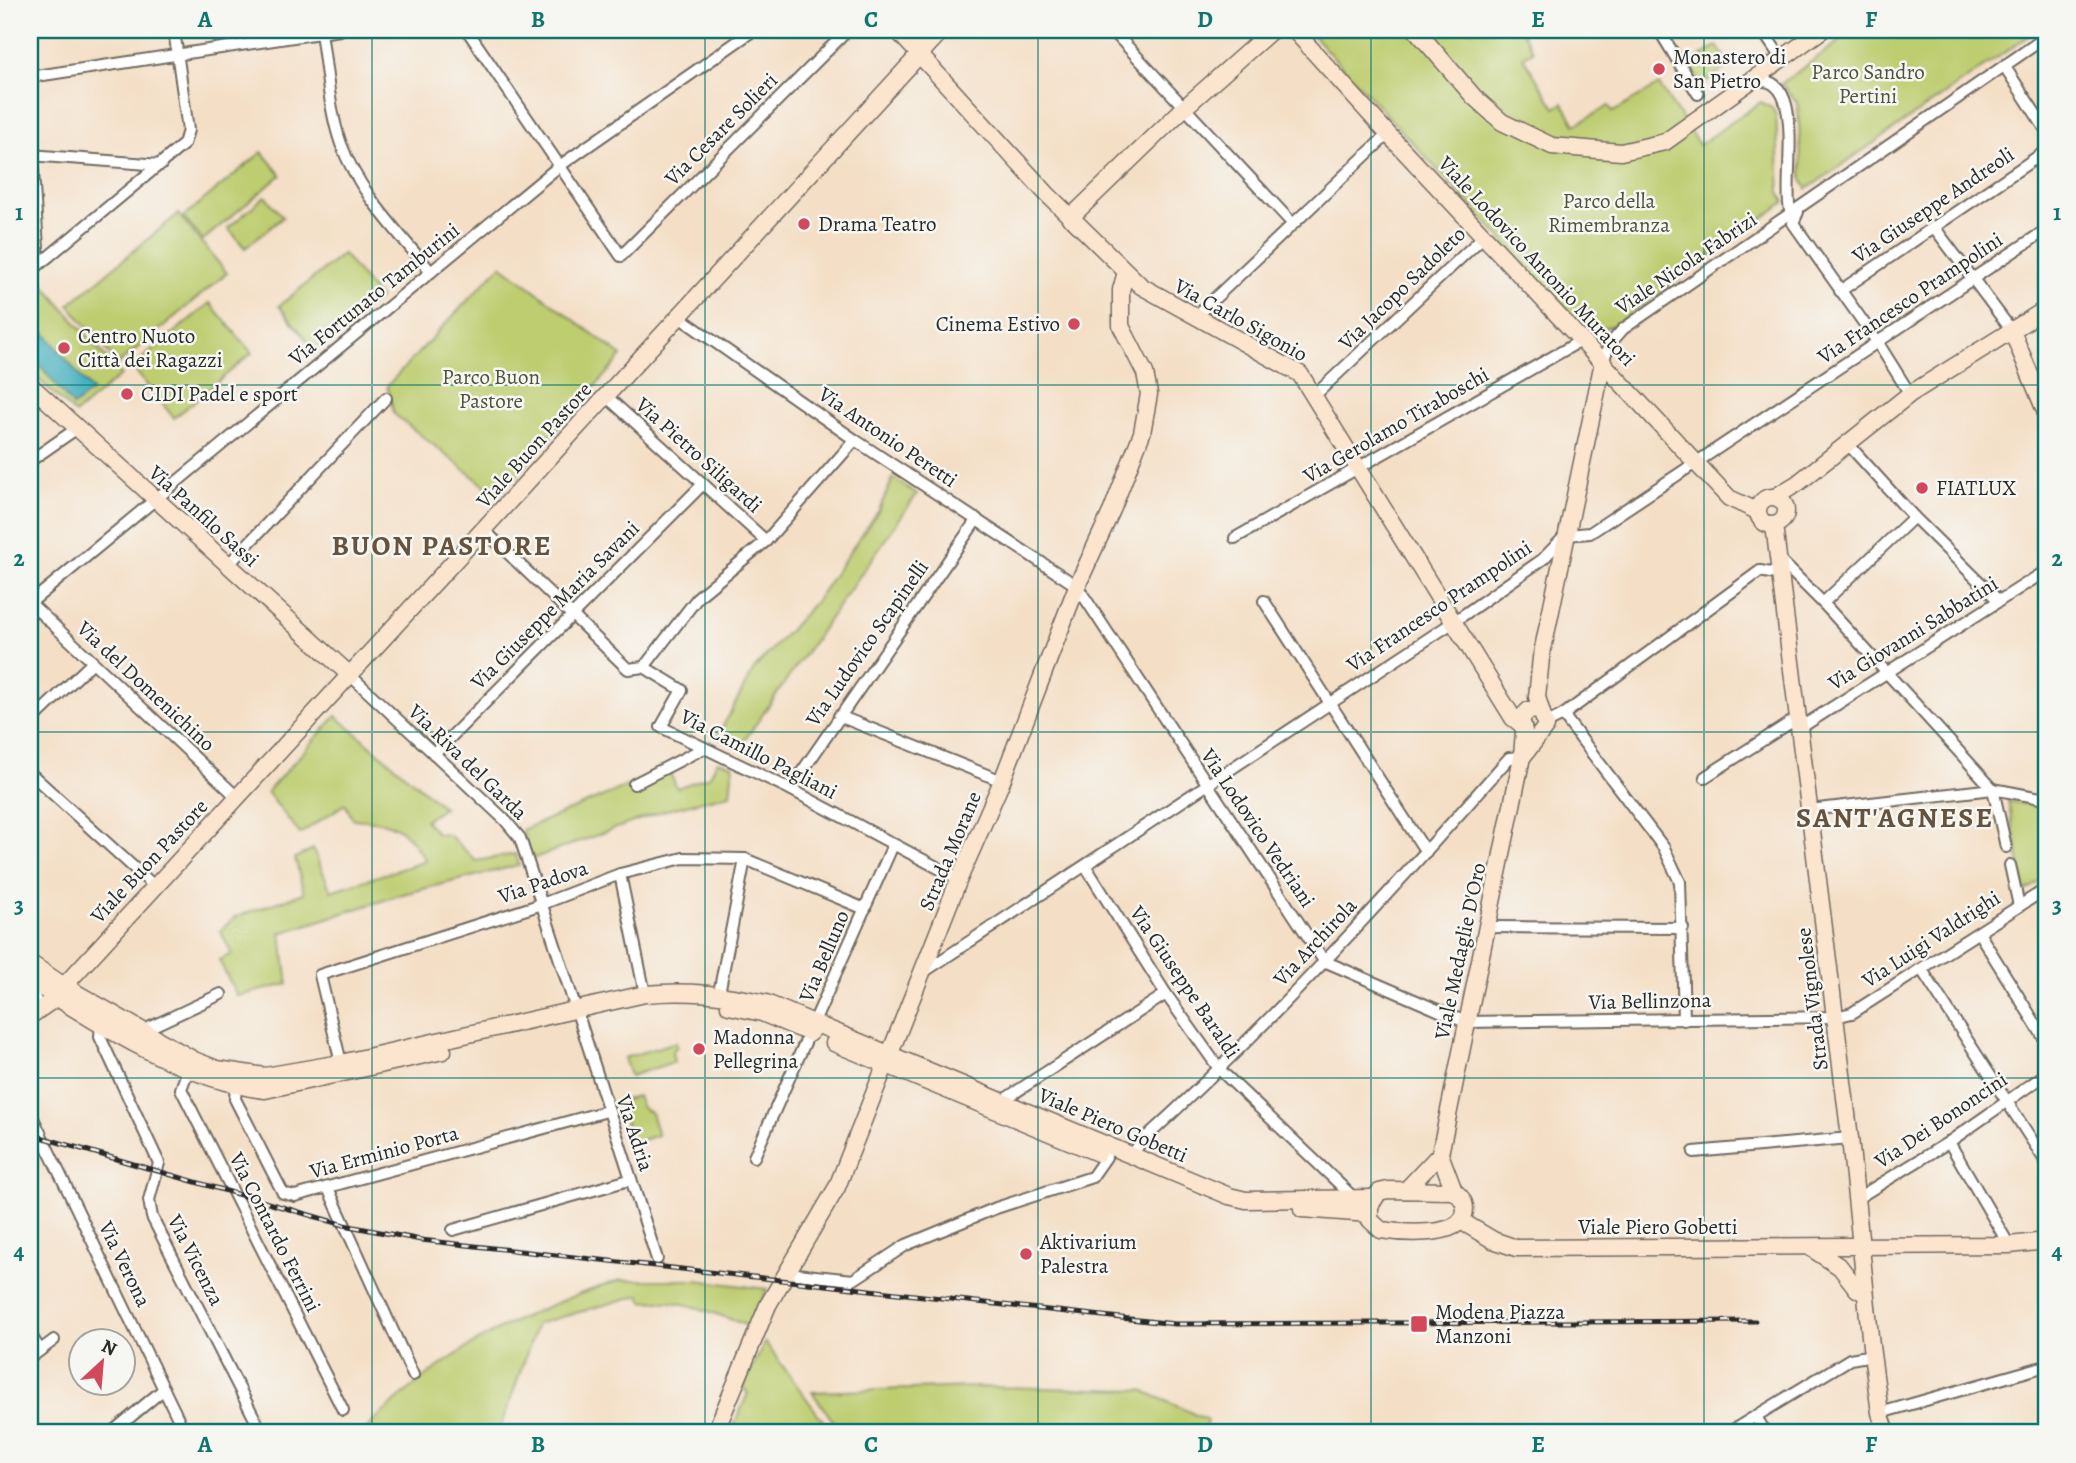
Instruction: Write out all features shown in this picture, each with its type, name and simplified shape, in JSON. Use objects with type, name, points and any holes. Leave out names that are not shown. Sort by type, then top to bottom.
[{"type":"street","points":[[30,272],[181,148],[188,130],[174,30]]},
{"type":"street","points":[[30,77],[281,34],[340,30]]},
{"type":"street","points":[[467,30],[558,167]]},
{"type":"street","name":"Via Fortunato Tamburini","points":[[30,603],[558,167],[754,30]]},
{"type":"street","name":"Via Cesare Solieri","points":[[558,167],[621,256],[848,30]]},
{"type":"street","name":"Via Carlo Sigonio","points":[[897,30],[1070,218],[1126,272],[1157,297],[1300,374],[1502,698],[1533,718]]},
{"type":"street","name":"Viale Buon Pastore","points":[[35,1012],[60,992],[154,886],[485,531],[943,30]]},
{"type":"street","points":[[1112,30],[1292,223]]},
{"type":"street","points":[[1070,218],[1184,108],[1272,30]]},
{"type":"street","name":"Viale Lodovico Antonio Muratori","points":[[1294,30],[1729,498],[1757,511],[1762,522],[1774,525]]},
{"type":"street","points":[[1416,30],[1474,97],[1502,122],[1529,137],[1552,146],[1575,149],[1641,150],[1679,133],[1822,30]]},
{"type":"street","points":[[1659,30],[1698,94]]},
{"type":"street","points":[[1762,30],[1781,58]]},
{"type":"street","points":[[321,33],[338,135],[347,159],[365,190],[431,272]]},
{"type":"street","name":"Viale Nicola Fabrizi","points":[[1602,362],[1609,345],[1623,329],[2046,37]]},
{"type":"street","points":[[2004,67],[2046,130]]},
{"type":"street","points":[[1746,83],[1768,82],[1787,103],[1790,115],[1787,195],[1790,211],[1800,209]]},
{"type":"street","points":[[30,125],[39,264]]},
{"type":"street","points":[[1194,318],[1388,134]]},
{"type":"street","name":"Via Giuseppe Andreoli","points":[[1840,291],[2046,151]]},
{"type":"street","points":[[31,155],[161,165]]},
{"type":"street","points":[[2036,158],[2046,173]]},
{"type":"street","name":"Viale Nicola Fabrizi","points":[[1800,209],[1793,217],[1793,223],[1840,291]]},
{"type":"street","points":[[1934,227],[2012,331],[2046,413]]},
{"type":"street","name":"Via Francesco Prampolini","points":[[922,972],[1086,867],[1455,621],[1543,559],[1566,535],[1590,533],[2046,230]]},
{"type":"street","name":"Via Jacopo Sadoleto","points":[[1314,396],[1485,235]]},
{"type":"street","name":"Strada Morane","points":[[715,1433],[760,1324],[837,1187],[959,879],[1002,781],[1077,586],[1120,492],[1148,405],[1144,373],[1121,326],[1121,290],[1126,272]]},
{"type":"street","points":[[1840,291],[1878,343],[1910,394]]},
{"type":"street","points":[[2006,847],[1993,789],[1823,603],[1779,567],[1774,525],[1782,521],[1780,504],[1798,483],[1847,443],[1910,394],[2046,309]]},
{"type":"street","name":"Via Antonio Peretti","points":[[679,317],[855,440],[1077,586]]},
{"type":"street","name":"Via Gerolamo Tiraboschi","points":[[1235,538],[1576,344]]},
{"type":"street","name":"Viale Medaglie D'Oro","points":[[1440,1154],[1522,757],[1533,718],[1541,658],[1602,362]]},
{"type":"street","name":"Via Panfilo Sassi","points":[[30,385],[351,676]]},
{"type":"street","name":"Via Pietro Siligardi","points":[[606,396],[766,541]]},
{"type":"street","points":[[228,565],[386,398]]},
{"type":"street","points":[[30,461],[76,429]]},
{"type":"street","points":[[644,667],[699,596],[766,541],[855,440]]},
{"type":"street","points":[[1847,443],[1914,517],[1999,601]]},
{"type":"street","name":"Via Giuseppe Maria Savani","points":[[434,754],[703,484]]},
{"type":"street","points":[[1757,511],[1763,500],[1780,504]]},
{"type":"street","points":[[1823,603],[1914,517]]},
{"type":"street","name":"Via Ludovico Scapinelli","points":[[790,789],[977,519]]},
{"type":"street","name":"Via Camillo Pagliani","points":[[485,531],[628,669],[644,667],[682,690],[661,727],[790,789],[959,879]]},
{"type":"street","points":[[1533,718],[1563,715],[1760,571],[1779,567]]},
{"type":"street","name":"Strada Vignolese","points":[[1779,567],[1850,1138],[1880,1426]]},
{"type":"street","name":"Via Giovanni Sabbatini","points":[[1705,777],[1886,672],[2046,571]]},
{"type":"street","name":"Via Lodovico Vedriani","points":[[1077,586],[1206,786],[1324,961]]},
{"type":"street","points":[[1264,601],[1426,852]]},
{"type":"street","name":"Via del Domenichino","points":[[30,603],[237,797]]},
{"type":"street","points":[[30,722],[92,663]]},
{"type":"street","name":"Via Riva del Garda","points":[[351,676],[505,820],[520,838],[577,1014]]},
{"type":"street","points":[[1563,715],[1664,848],[1680,882],[1684,1020]]},
{"type":"street","points":[[839,716],[1002,781]]},
{"type":"street","points":[[634,784],[704,748]]},
{"type":"street","name":"Via Archirola","points":[[1132,1155],[1141,1142],[1220,1070],[1324,961],[1509,758],[1522,757]]},
{"type":"street","points":[[30,773],[154,886]]},
{"type":"street","points":[[1810,810],[1993,789],[2046,799]]},
{"type":"street","name":"Via Belluno","points":[[754,1157],[893,845]]},
{"type":"street","name":"Via Padova","points":[[342,1069],[320,975],[542,904],[620,874],[682,858],[745,859],[864,909]]},
{"type":"street","points":[[718,998],[745,859]]},
{"type":"street","points":[[2010,864],[2019,906]]},
{"type":"street","name":"Via Giuseppe Baraldi","points":[[1086,867],[1166,993],[1220,1070],[1353,1197]]},
{"type":"street","points":[[620,874],[646,999]]},
{"type":"street","name":"Via Luigi Valdrighi","points":[[1835,1017],[1852,1013],[2046,889]]},
{"type":"street","points":[[1486,928],[1683,928]]},
{"type":"street","points":[[1979,933],[2046,1041]]},
{"type":"street","points":[[1324,961],[1466,1022]]},
{"type":"street","points":[[30,963],[60,992],[101,1023],[191,1065]]},
{"type":"street","points":[[1922,970],[2046,1162]]},
{"type":"street","points":[[30,980],[142,1031],[191,1065]]},
{"type":"street","points":[[30,989],[35,1012]]},
{"type":"street","points":[[1000,1106],[1166,993]]},
{"type":"street","points":[[142,1031],[221,994]]},
{"type":"street","name":"Viale Piero Gobetti","points":[[191,1065],[265,1090],[342,1069],[646,999],[681,1001],[718,998],[812,1028],[1000,1106],[1237,1198],[1373,1198],[1379,1192],[1454,1191]]},
{"type":"street","name":"Via Adria","points":[[577,1014],[657,1259]]},
{"type":"street","name":"Via Bellinzona","points":[[1466,1022],[1835,1017]]},
{"type":"street","name":"Via Vicenza","points":[[101,1023],[100,1037],[159,1163],[149,1200],[152,1217],[262,1433]]},
{"type":"street","name":"Via Contardo Ferrini","points":[[191,1065],[181,1089],[343,1410]]},
{"type":"street","name":"Via Dei Bononcini","points":[[1856,1199],[1949,1142],[2046,1074]]},
{"type":"street","name":"Via Erminio Porta","points":[[237,1080],[235,1099],[283,1192],[295,1195],[607,1111]]},
{"type":"street","name":"Viale Piero Gobetti","points":[[1000,1106],[1106,1157],[1228,1205],[1250,1209],[1320,1208],[1369,1214]]},
{"type":"street","name":"Via Verona","points":[[30,1112],[185,1433]]},
{"type":"street","points":[[1694,1152],[1850,1138]]},
{"type":"street","points":[[1949,1142],[2009,1245]]},
{"type":"street","points":[[1373,1198],[1369,1214],[1373,1225],[1391,1232],[1446,1231],[1461,1221],[1464,1205],[1454,1191],[1440,1154],[1406,1190]]},
{"type":"street","points":[[787,1273],[853,1280],[906,1245],[996,1208],[1083,1181],[1097,1172],[1106,1157]]},
{"type":"street","points":[[453,1230],[629,1180]]},
{"type":"street","points":[[328,1188],[413,1375]]},
{"type":"street","name":"Viale Piero Gobetti","points":[[1461,1221],[1493,1240],[1516,1248],[1861,1247],[2009,1245],[2046,1241]]},
{"type":"street","points":[[1808,1247],[1840,1266],[1857,1289],[1866,1293]]},
{"type":"street","points":[[30,1334],[40,1350]]},
{"type":"street","points":[[30,1358],[54,1340]]},
{"type":"street","points":[[1728,1433],[1850,1359],[1872,1355]]},
{"type":"street","points":[[1880,1426],[2046,1366]]},
{"type":"street","points":[[111,1433],[164,1389]]},
{"type":"street","points":[[1756,1417],[1766,1433]]},
{"type":"green space","name":"Parco della Rimembranza","points":[[1308,30],[1521,30],[1533,51],[1523,57],[1555,108],[1563,103],[1575,125],[1609,106],[1613,112],[1659,85],[1699,145],[1761,102],[1772,108],[1776,115],[1780,192],[1785,202],[1618,323],[1600,328],[1590,325],[1573,316]]},
{"type":"green space","name":"Parco Sandro Pertini","points":[[1855,30],[2037,30],[1807,189],[1802,180],[1798,104],[1781,84]]},
{"type":"green space","points":[[1717,46],[1730,65],[1702,84],[1689,64]]},
{"type":"green space","points":[[262,152],[281,175],[203,240],[183,217]]},
{"type":"green space","points":[[265,196],[283,217],[245,248],[228,228]]},
{"type":"green space","points":[[178,214],[227,273],[118,364],[69,305]]},
{"type":"green space","points":[[343,254],[379,298],[315,350],[279,306]]},
{"type":"green space","name":"Parco Buon Pastore","points":[[501,265],[622,356],[498,496],[394,414],[387,386]]},
{"type":"green space","name":"Centro Nuoto Città dei Ragazzi","points":[[37,277],[121,375],[75,414],[30,371],[30,284]]},
{"type":"green space","points":[[210,303],[252,353],[174,418],[132,367]]},
{"type":"green space","points":[[893,478],[917,494],[739,748],[717,737],[754,669],[815,602],[879,510]]},
{"type":"green space","points":[[336,716],[444,808],[425,820],[437,834],[449,835],[476,861],[516,854],[519,865],[403,894],[281,933],[288,984],[237,996],[219,960],[232,954],[220,931],[235,917],[304,893],[295,858],[313,849],[331,891],[426,861],[410,840],[396,828],[379,822],[353,819],[345,804],[300,834],[267,792]]},
{"type":"green space","points":[[717,761],[733,765],[730,794],[663,811],[532,859],[522,830],[668,769],[677,788],[710,776]]},
{"type":"green space","points":[[2008,801],[2046,808],[2046,878],[2025,891]]},
{"type":"green space","points":[[676,1042],[677,1046],[672,1052],[674,1062],[630,1076],[624,1058]]},
{"type":"green space","points":[[637,1096],[642,1108],[651,1113],[658,1135],[632,1143],[619,1102]]},
{"type":"green space","points":[[621,1280],[696,1280],[767,1289],[751,1327],[684,1304],[643,1302],[640,1295],[537,1324],[499,1433],[362,1433],[420,1380],[481,1339],[547,1307]]},
{"type":"green space","points":[[765,1342],[832,1433],[731,1433],[748,1393],[743,1388]]},
{"type":"green space","points":[[977,1387],[1142,1390],[1207,1420],[1204,1433],[842,1433],[812,1392]]},
{"type":"water","points":[[44,332],[92,391],[73,406],[30,353],[30,344]]},
{"type":"railway","points":[[30,1134],[344,1225],[421,1240],[1175,1324],[1755,1321]]},
{"type":"place","name":"Monastero di San Pietro","points":[[1659,69]]},
{"type":"place","name":"Drama Teatro","points":[[804,224]]},
{"type":"place","name":"Cinema Estivo","points":[[1074,324]]},
{"type":"place","name":"Centro Nuoto Città dei Ragazzi","points":[[64,348]]},
{"type":"place","name":"CIDI Padel e sport","points":[[127,394]]},
{"type":"place","name":"FIATLUX","points":[[1922,488]]},
{"type":"place","name":"Madonna Pellegrina","points":[[699,1049]]},
{"type":"place","name":"Aktivarium Palestra","points":[[1026,1254]]},
{"type":"place","name":"Modena Piazza Manzoni","points":[[1419,1324]]},
{"type":"district","name":"BUON PASTORE","points":[[442,545]]},
{"type":"district","name":"SANT'AGNESE","points":[[1895,817]]}]
